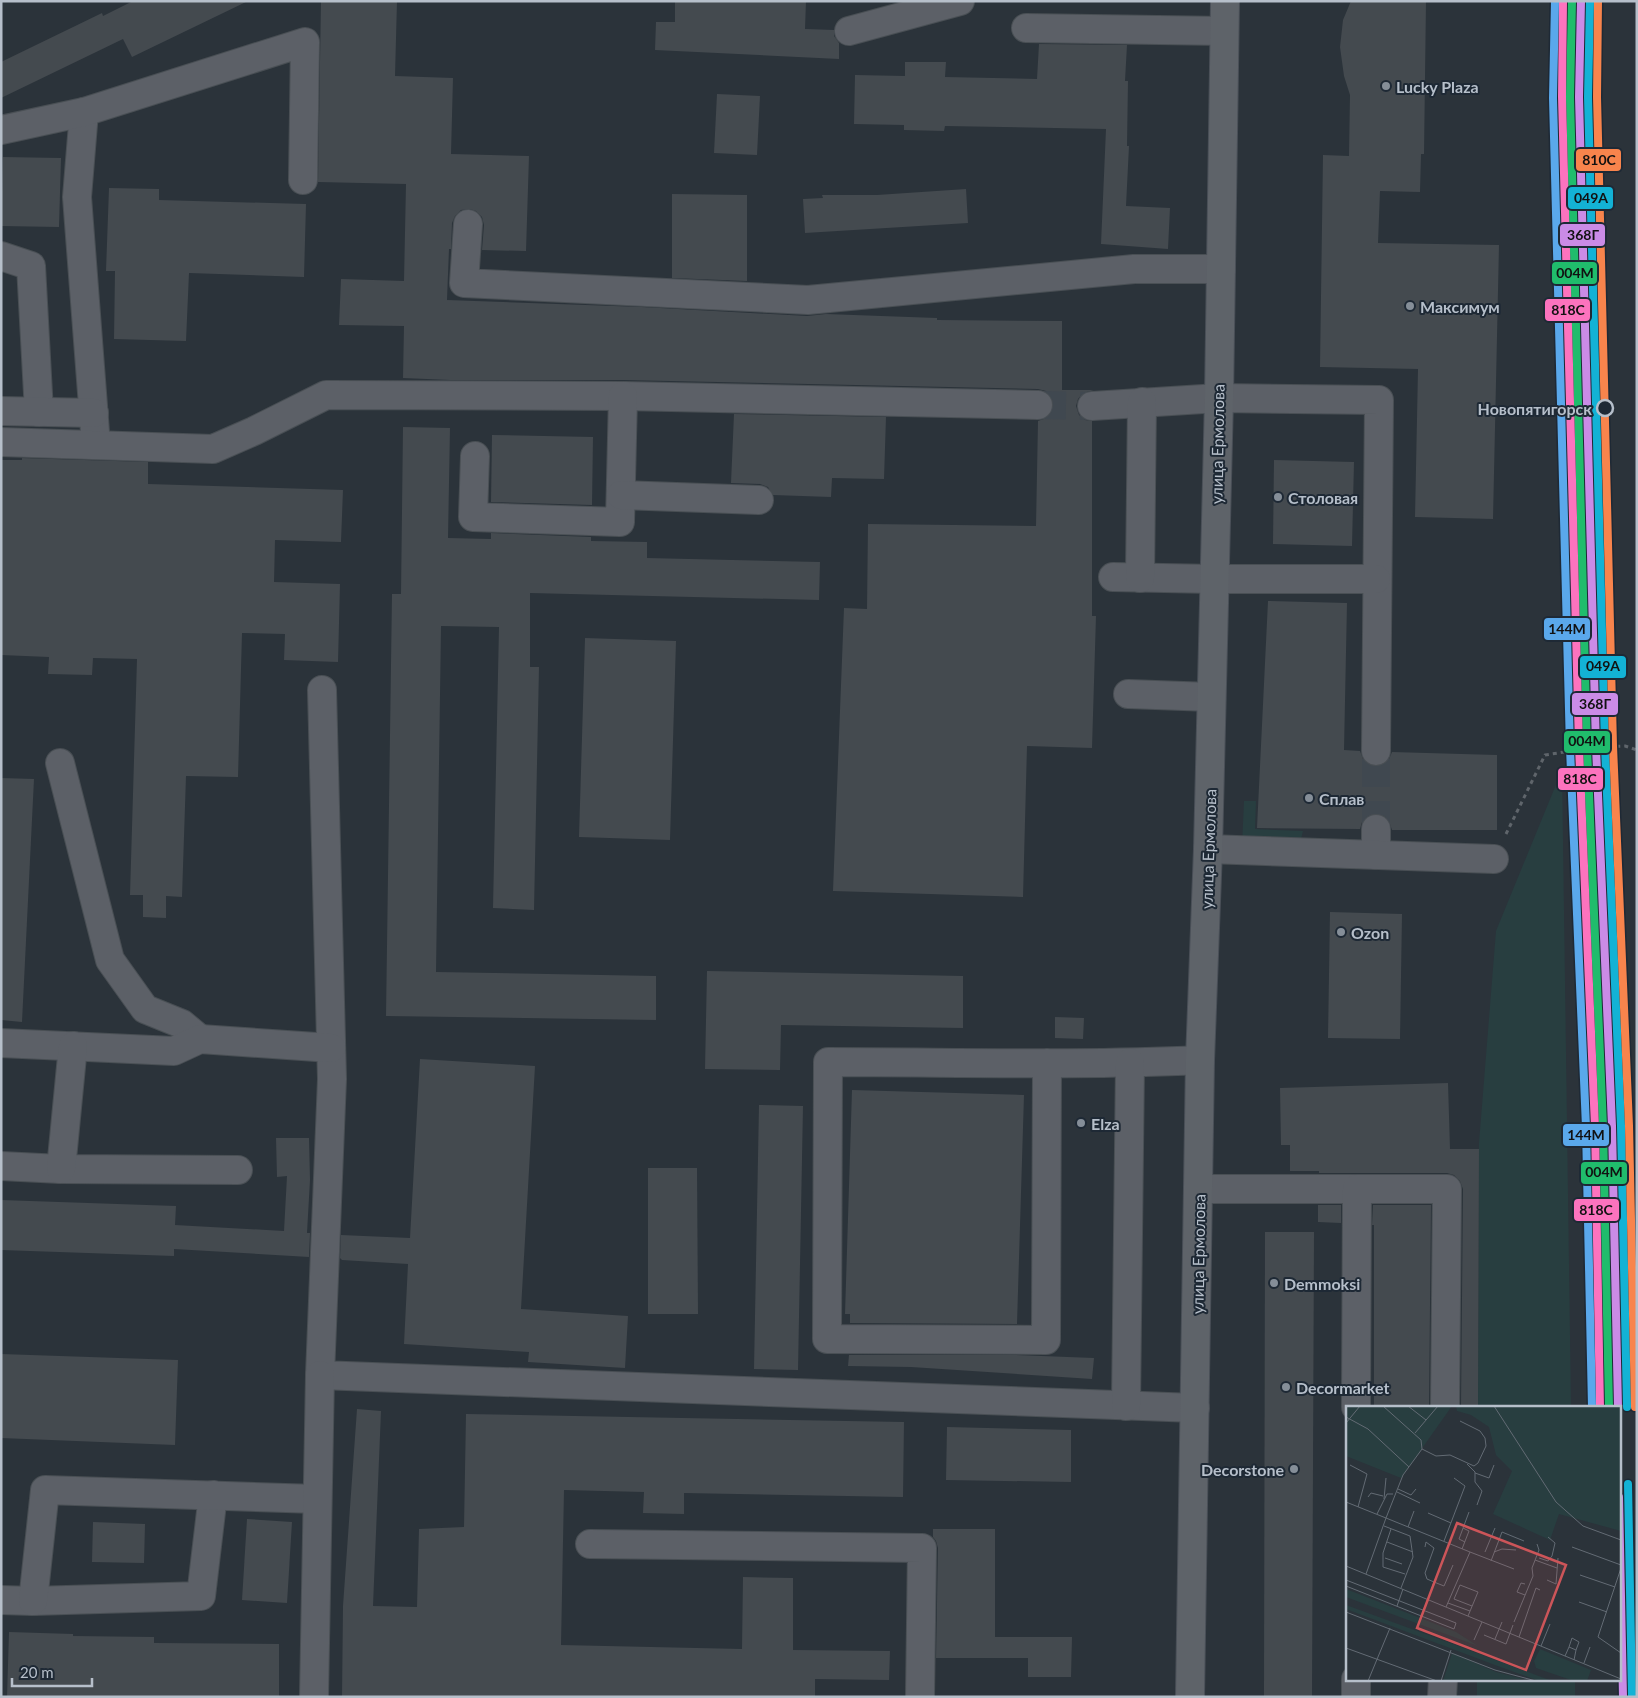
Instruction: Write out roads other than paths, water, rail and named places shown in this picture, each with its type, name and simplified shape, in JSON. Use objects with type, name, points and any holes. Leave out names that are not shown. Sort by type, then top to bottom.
[{"type":"main road","name":"улица Ермолова","points":[[1190,1697],[1200,1060],[1208,849],[1219,398],[1225,1]]},
{"type":"lane","points":[[849,31],[960,1]]},
{"type":"lane","points":[[1026,28],[1224,31]]},
{"type":"lane","points":[[1,130],[84,112],[305,42],[303,180]]},
{"type":"lane","points":[[84,112],[77,197],[96,445]]},
{"type":"lane","points":[[468,224],[464,283],[808,300],[1134,269],[1220,269]]},
{"type":"lane","points":[[1,256],[31,266],[39,412]]},
{"type":"lane","points":[[1,442],[213,449],[326,395],[623,396],[1038,405]]},
{"type":"lane","points":[[475,456],[473,517],[620,522],[623,396]]},
{"type":"lane","points":[[1092,406],[1219,398],[1379,400],[1376,751]]},
{"type":"lane","points":[[1140,578],[1142,402]]},
{"type":"lane","points":[[1,411],[94,412]]},
{"type":"lane","points":[[620,495],[759,500]]},
{"type":"lane","points":[[1113,577],[1376,579]]},
{"type":"lane","points":[[314,1697],[320,1375],[332,1079],[322,690]]},
{"type":"lane","points":[[1128,694],[1211,697]]},
{"type":"lane","points":[[60,762],[110,960],[146,1009],[182,1024],[200,1039]]},
{"type":"lane","points":[[1208,849],[1376,842],[1494,859]]},
{"type":"lane","points":[[1,1043],[174,1051],[200,1039],[331,1048]]},
{"type":"lane","points":[[61,1169],[73,1046]]},
{"type":"lane","points":[[1046,1063],[1046,1340],[827,1339],[828,1062],[1130,1063],[1200,1060]]},
{"type":"lane","points":[[1126,1406],[1130,1063]]},
{"type":"lane","points":[[1,1166],[61,1169],[238,1170]]},
{"type":"lane","points":[[1198,1189],[1447,1189],[1445,1406]]},
{"type":"lane","points":[[1356,1406],[1357,1190]]},
{"type":"lane","points":[[320,1375],[1195,1408]]},
{"type":"lane","points":[[33,1601],[46,1490],[318,1498]]},
{"type":"lane","points":[[1,1600],[33,1601],[201,1596],[213,1495]]},
{"type":"lane","points":[[590,1544],[922,1548],[920,1697]]},
{"type":"lane","points":[[1356,1680],[1356,1697]]},
{"type":"lane","points":[[1442,1680],[1442,1697]]},
{"type":"tunnel","points":[[1038,405],[1092,406]]},
{"type":"tunnel","points":[[1376,751],[1376,829]]},
{"type":"place","name":"Lucky Plaza","points":[[1386,86]]},
{"type":"place","name":"Максимум","points":[[1410,306]]},
{"type":"place","name":"Новопятигорск","points":[[1605,408]]},
{"type":"place","name":"Столовая","points":[[1278,497]]},
{"type":"place","name":"Сплав","points":[[1309,798]]},
{"type":"place","name":"Ozon","points":[[1341,932]]},
{"type":"place","name":"Elza","points":[[1081,1123]]},
{"type":"place","name":"Demmoksi","points":[[1274,1283]]},
{"type":"place","name":"Decormarket","points":[[1286,1387]]},
{"type":"place","name":"Decorstone","points":[[1294,1469]]}]
